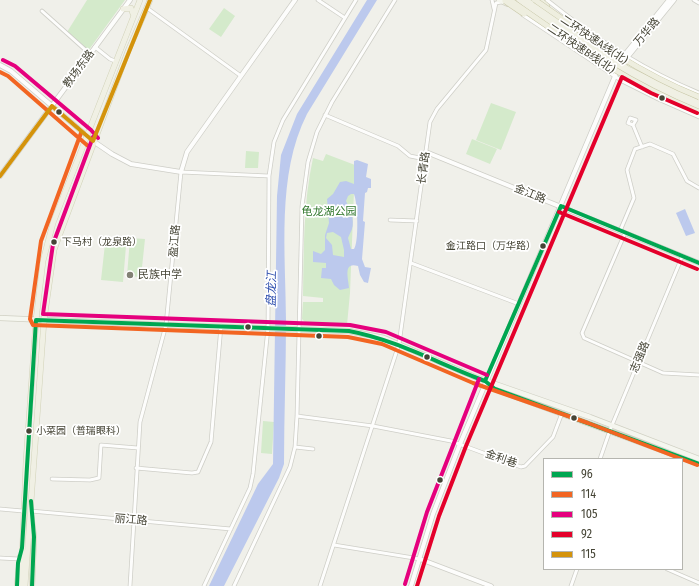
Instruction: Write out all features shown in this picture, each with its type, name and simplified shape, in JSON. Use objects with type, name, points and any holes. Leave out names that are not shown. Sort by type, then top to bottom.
[{"type":"highway","name":"二环快速B线(北)","points":[[510,0],[565,30],[624,77],[660,96],[699,112]]},
{"type":"highway","name":"二环快速A线(北)","points":[[535,0],[565,30],[631,65],[699,97]]},
{"type":"highway","points":[[540,0],[565,30]]},
{"type":"highway","points":[[501,1],[565,30]]},
{"type":"main road","points":[[21,586],[23,511],[36,320],[47,243],[53,223],[87,134],[133,14],[140,0]]},
{"type":"main road","points":[[29,586],[31,511],[44,320],[54,250],[93,141],[150,0]]},
{"type":"main road","points":[[519,0],[658,89],[699,107]]},
{"type":"main road","points":[[526,0],[538,11]]},
{"type":"main road","points":[[123,10],[131,8],[133,14]]},
{"type":"main road","points":[[619,65],[699,103]]},
{"type":"main road","points":[[0,318],[349,331],[384,338],[485,381],[699,459]]},
{"type":"main road","points":[[485,381],[495,389],[611,428],[641,444],[682,458]]},
{"type":"main road","points":[[683,458],[699,464]]},
{"type":"main road","points":[[25,586],[28,525],[31,511]]},
{"type":"main road","points":[[31,511],[34,537],[32,586]]},
{"type":"main road","points":[[17,586],[19,559],[22,548]]},
{"type":"street","name":"教场东路","points":[[0,176],[130,0]]},
{"type":"street","name":"盈江路","points":[[130,586],[136,468],[141,414],[166,325],[181,172],[187,152],[295,0]]},
{"type":"street","points":[[318,0],[345,18]]},
{"type":"street","points":[[204,586],[250,488],[253,474],[270,329],[269,176],[274,142],[278,128],[356,0]]},
{"type":"street","points":[[234,586],[290,467],[295,447],[300,330],[303,190],[312,148],[326,115],[395,0]]},
{"type":"street","points":[[492,0],[494,12]]},
{"type":"street","points":[[546,0],[584,30],[625,56],[659,75],[699,93]]},
{"type":"street","name":"万华路","points":[[411,586],[433,514],[485,381],[561,206],[614,76],[625,56],[669,0]]},
{"type":"street","name":"万华路","points":[[625,56],[674,0]]},
{"type":"street","points":[[694,0],[699,3]]},
{"type":"street","points":[[494,12],[496,3],[501,1],[614,76],[649,95],[699,117]]},
{"type":"street","points":[[146,7],[241,76]]},
{"type":"street","points":[[42,11],[90,54]]},
{"type":"street","name":"长青路","points":[[320,586],[399,344],[432,115],[486,50],[494,12]]},
{"type":"street","points":[[95,47],[110,59],[115,61]]},
{"type":"street","points":[[0,65],[11,71],[87,134],[93,141],[112,154],[132,164],[181,172],[269,176]]},
{"type":"street","points":[[326,115],[398,146],[410,156],[425,159]]},
{"type":"street","points":[[633,125],[642,147]]},
{"type":"street","points":[[620,231],[634,195],[627,170],[634,151],[652,144],[672,154],[686,181],[699,188]]},
{"type":"street","name":"金江路","points":[[426,152],[699,263]]},
{"type":"street","points":[[390,220],[416,221]]},
{"type":"street","points":[[625,233],[582,333],[586,341],[663,373],[699,375]]},
{"type":"street","name":"志强路","points":[[600,458],[611,428],[682,257]]},
{"type":"street","points":[[411,263],[519,304]]},
{"type":"street","points":[[136,468],[192,473],[198,472],[211,442],[222,326]]},
{"type":"street","name":"金利巷","points":[[460,444],[511,464],[525,466],[553,437],[562,412]]},
{"type":"street","points":[[297,416],[373,426],[460,444]]},
{"type":"street","points":[[52,479],[90,480],[99,478],[101,445],[138,448]]},
{"type":"street","points":[[295,447],[313,449]]},
{"type":"street","points":[[0,509],[23,511]]},
{"type":"street","name":"丽江路","points":[[31,511],[231,529]]},
{"type":"street","points":[[334,545],[420,559],[489,586]]},
{"type":"street","points":[[0,558],[19,559]]},
{"type":"street","points":[[571,586],[577,570]]},
{"type":"street","points":[[669,570],[699,583]]},
{"type":"green space","points":[[87,0],[125,0],[88,51],[67,32]]},
{"type":"green space","points":[[224,8],[235,16],[221,37],[209,29]]},
{"type":"green space","points":[[491,103],[516,112],[501,150],[476,140]]},
{"type":"green space","points":[[472,139],[497,149],[490,164],[466,154]]},
{"type":"green space","points":[[246,151],[259,152],[258,168],[245,168]]},
{"type":"green space","name":"龟龙湖公园","points":[[326,154],[355,165],[350,293],[347,325],[307,324],[302,319],[303,302],[323,302],[323,298],[303,296],[307,192],[313,158],[323,161]]},
{"type":"green space","points":[[130,238],[145,239],[141,277],[127,276]]},
{"type":"green space","points":[[105,244],[126,246],[123,282],[101,280]]},
{"type":"green space","points":[[263,421],[274,422],[272,454],[261,453]]},
{"type":"water","points":[[367,0],[377,0],[307,114],[297,138],[291,163],[287,189],[284,242],[286,321],[284,464],[279,478],[224,586],[209,586],[258,484],[273,464],[277,196],[281,155],[297,114]]},
{"type":"water","points":[[357,160],[368,164],[366,177],[371,179],[371,188],[368,188],[367,192],[365,193],[363,221],[365,222],[362,259],[365,267],[371,268],[368,283],[364,282],[360,275],[358,266],[350,266],[348,269],[349,288],[340,290],[334,285],[331,279],[321,278],[322,268],[326,268],[326,263],[313,262],[313,251],[321,254],[325,250],[325,235],[329,223],[327,199],[333,194],[340,182],[346,181],[354,184],[354,161]],"holes":[[[354,194],[357,214],[357,239],[354,249],[351,249],[348,238],[353,222],[346,201],[348,196]],[[333,232],[341,237],[344,257],[333,255],[332,245],[326,238],[327,233]]]},
{"type":"water","points":[[685,209],[695,233],[686,236],[676,213]]},
{"type":"transit line","name":"115","points":[[52,106],[93,141],[150,0]]},
{"type":"transit line","name":"105","points":[[3,60],[15,66],[91,130],[98,138]]},
{"type":"transit line","name":"114","points":[[0,72],[8,76],[88,146]]},
{"type":"transit line","name":"92","points":[[417,586],[439,516],[466,446],[622,77],[651,93],[697,113]]},
{"type":"transit line","name":"115","points":[[0,176],[52,106]]},
{"type":"transit line","name":"114","points":[[81,133],[41,241],[30,319],[33,325],[348,337],[382,344],[473,383],[588,423],[679,458]]},
{"type":"transit line","name":"105","points":[[93,137],[53,244],[43,314],[350,325],[386,332],[487,375]]},
{"type":"transit line","name":"96","points":[[485,381],[561,206],[699,263]]},
{"type":"transit line","name":"92","points":[[559,212],[697,269]]},
{"type":"transit line","name":"96","points":[[17,586],[18,563],[22,548],[36,320],[349,331],[401,346],[485,381],[495,389],[683,458]]},
{"type":"transit line","name":"105","points":[[405,584],[427,512],[479,379]]},
{"type":"transit line","name":"96","points":[[683,458],[699,464]]},
{"type":"transit line","name":"114","points":[[683,460],[697,465]]},
{"type":"transit line","name":"96","points":[[31,501],[34,537],[32,586]]},
{"type":"place","name":"下马村（龙泉路）","points":[[54,242]]},
{"type":"place","name":"金江路口（万华路）","points":[[543,246]]},
{"type":"place","name":"民族中学","points":[[130,275]]},
{"type":"place","name":"小菜园（普瑞眼科）","points":[[29,431]]},
{"type":"water label","name":"盘龙江","points":[[272,289]]}]
